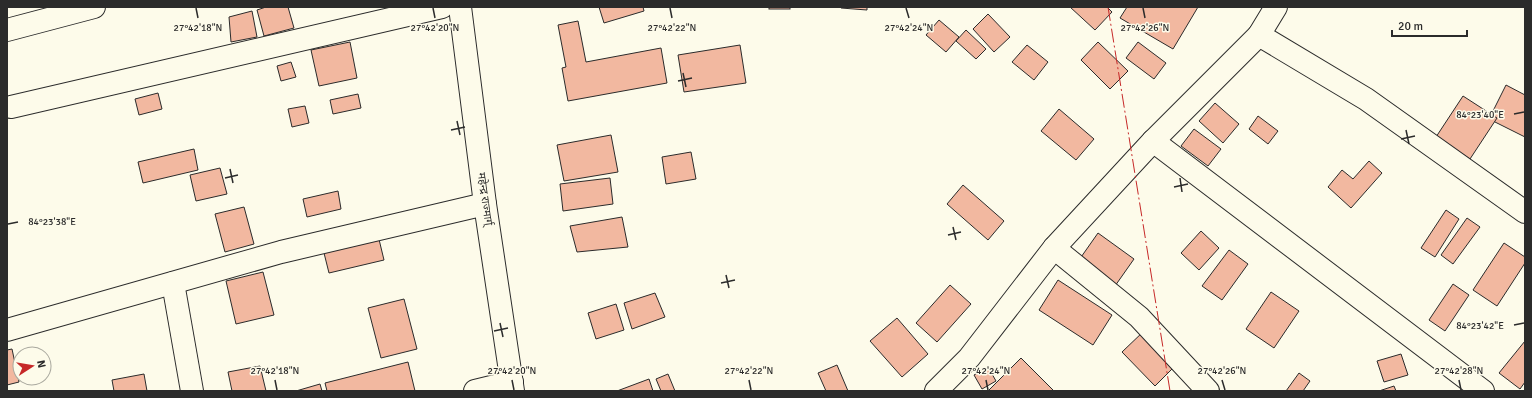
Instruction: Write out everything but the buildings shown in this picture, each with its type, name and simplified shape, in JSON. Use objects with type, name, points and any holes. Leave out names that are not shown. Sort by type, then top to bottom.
[{"type":"main road","points":[[7,30],[94,7]]},
{"type":"main road","points":[[11,108],[442,7]]},
{"type":"main road","name":"महेन्द्र राज्मार्ग्","points":[[460,7],[485,204],[513,386]]},
{"type":"main road","points":[[936,391],[969,358],[1054,248],[1153,141],[1259,35],[1276,7]]},
{"type":"main road","points":[[1259,35],[1366,99],[1525,212]]},
{"type":"main road","points":[[1153,141],[1483,391]]},
{"type":"main road","points":[[7,330],[281,252],[485,204]]},
{"type":"main road","points":[[1054,248],[1139,317],[1208,391]]},
{"type":"main road","points":[[173,283],[192,391]]},
{"type":"main road","points":[[474,391],[513,386]]},
{"type":"power","points":[[1108,7],[1170,391]]}]
